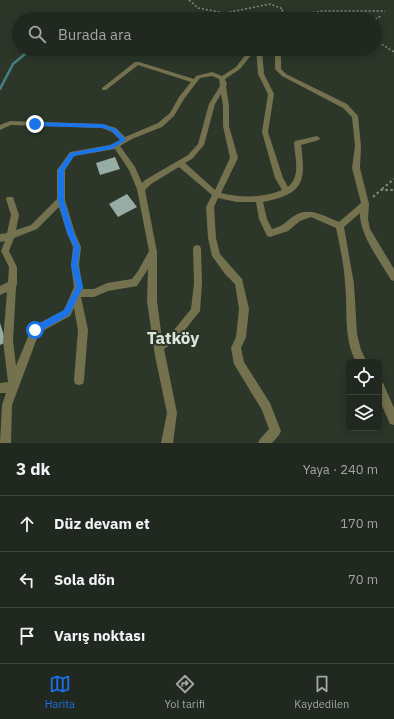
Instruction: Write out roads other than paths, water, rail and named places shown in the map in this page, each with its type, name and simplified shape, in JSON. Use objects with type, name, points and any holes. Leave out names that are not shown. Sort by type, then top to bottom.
[{"type":"street","points":[[141,189],[148,182],[190,157],[201,145],[212,104],[223,81],[238,68],[247,56]]},
{"type":"street","points":[[260,56],[261,74],[271,94],[265,132],[279,178],[286,192]]},
{"type":"street","points":[[278,56],[278,69],[284,75],[345,106],[355,116],[358,146],[356,168],[365,204],[364,219],[366,230],[391,269],[394,277]]},
{"type":"street","points":[[104,89],[119,78],[126,70],[137,63],[195,81]]},
{"type":"street","points":[[5,443],[7,405],[35,330],[66,313],[79,287],[75,265],[77,247],[61,200],[61,170],[72,154],[112,147],[120,142],[160,126],[172,114],[198,77],[212,74],[223,81]]},
{"type":"street","points":[[223,81],[226,126],[234,158],[210,207],[212,238],[216,256],[239,282],[244,309],[241,337],[236,348],[239,364],[266,407],[275,431],[264,443]]},
{"type":"street","points":[[0,128],[10,123],[103,126],[114,130],[120,142],[123,158],[132,169],[141,189],[153,252],[152,301],[172,413],[167,443]]},
{"type":"street","points":[[180,162],[216,194],[234,199],[259,199],[292,189],[299,179],[297,143],[317,138]]},
{"type":"street","points":[[10,199],[15,215],[11,236],[5,251],[13,267],[8,340],[14,387]]},
{"type":"street","points":[[259,199],[264,219],[270,233],[285,229],[297,218],[312,214],[340,226]]},
{"type":"street","points":[[0,238],[11,236],[34,227],[61,200]]},
{"type":"street","points":[[340,226],[365,204]]},
{"type":"street","points":[[340,226],[350,285],[350,330],[360,359]]},
{"type":"street","points":[[159,346],[173,338],[196,311],[198,283],[197,248]]},
{"type":"street","points":[[76,294],[94,293],[107,287],[134,283],[141,274],[153,252]]},
{"type":"street","points":[[0,291],[13,284]]},
{"type":"street","points":[[76,294],[82,330],[79,380]]},
{"type":"street","points":[[0,388],[14,387]]},
{"type":"street","points":[[382,394],[394,420]]},
{"type":"waterway","points":[[0,89],[13,64],[23,56]]},
{"type":"district","name":"Tatköy","points":[[173,338]]}]
